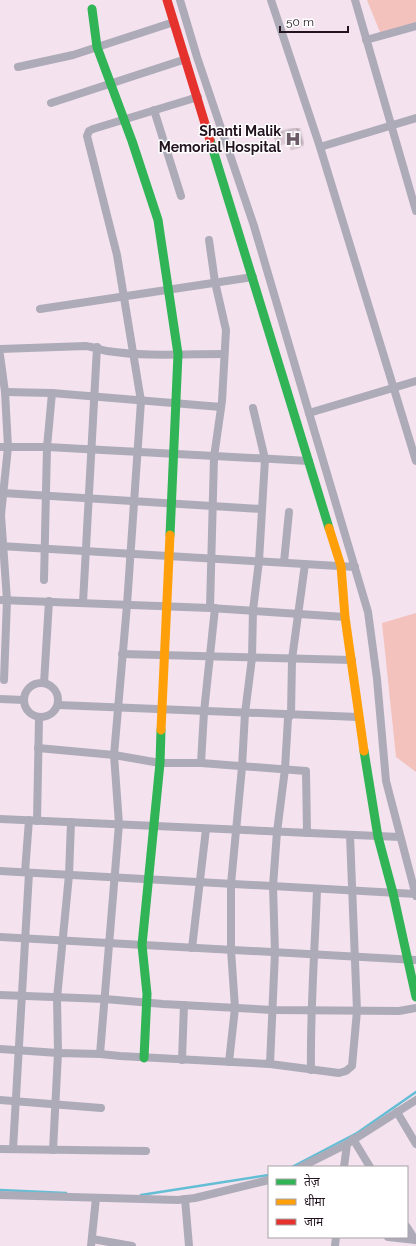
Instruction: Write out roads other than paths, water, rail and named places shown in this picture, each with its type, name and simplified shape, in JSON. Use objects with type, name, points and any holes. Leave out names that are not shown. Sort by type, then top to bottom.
[{"type":"street","points":[[167,0],[341,566],[345,617],[352,660],[358,717],[378,837],[412,960],[416,997]]},
{"type":"street","points":[[0,871],[114,876],[147,880],[416,895],[386,781],[377,679],[368,612],[254,226],[197,57],[180,0]]},
{"type":"street","points":[[271,0],[320,147],[416,461]]},
{"type":"street","points":[[355,0],[416,211]]},
{"type":"street","points":[[92,9],[97,47],[124,119],[158,220],[178,354],[167,606],[163,655],[160,763],[147,880],[142,945],[147,1003],[144,1058]]},
{"type":"street","points":[[18,67],[97,47],[174,22]]},
{"type":"street","points":[[366,40],[416,26]]},
{"type":"street","points":[[51,102],[186,59]]},
{"type":"street","points":[[100,1054],[119,824],[114,755],[127,605],[141,400],[117,255],[87,136],[89,131],[93,129],[198,97]]},
{"type":"street","points":[[154,110],[181,196]]},
{"type":"street","points":[[320,147],[416,118]]},
{"type":"street","points":[[201,763],[211,656],[213,608],[212,558],[214,456],[221,407],[226,330],[215,282],[209,240]]},
{"type":"street","points":[[40,309],[253,276]]},
{"type":"street","points":[[0,349],[86,346],[97,347],[104,351],[134,354],[224,354]]},
{"type":"street","points":[[83,603],[85,551],[90,500],[90,449],[97,347]]},
{"type":"street","points":[[0,355],[5,392],[3,493],[1,515],[4,600],[4,680]]},
{"type":"street","points":[[309,413],[416,381]]},
{"type":"street","points":[[5,392],[52,393],[221,407]]},
{"type":"street","points":[[44,580],[46,549],[47,447],[52,393]]},
{"type":"street","points":[[229,1062],[235,1008],[231,950],[231,884],[242,768],[245,713],[252,658],[253,610],[259,561],[265,459],[253,408]]},
{"type":"street","points":[[4,447],[47,447],[309,461]]},
{"type":"street","points":[[3,493],[90,500],[261,509]]},
{"type":"street","points":[[284,562],[289,512]]},
{"type":"street","points":[[2,546],[355,567]]},
{"type":"street","points":[[270,1064],[275,952],[273,886],[277,832],[285,769],[288,718],[291,715],[292,659],[305,564]]},
{"type":"street","points":[[4,600],[213,608],[345,617]]},
{"type":"street","points":[[44,683],[49,601]]},
{"type":"street","points":[[122,654],[352,660]]},
{"type":"street","points":[[39,683],[44,683],[56,691],[59,700],[58,705],[49,716],[39,718],[27,710],[24,700],[24,695],[30,687],[39,683]]},
{"type":"street","points":[[0,699],[24,700]]},
{"type":"street","points":[[58,705],[358,717]]},
{"type":"street","points":[[13,1149],[26,939],[27,873],[33,820],[39,718]]},
{"type":"street","points":[[38,748],[114,755],[160,763],[201,763],[242,768],[306,771],[307,833]]},
{"type":"street","points":[[0,819],[400,837]]},
{"type":"street","points":[[53,1150],[58,1053],[57,998],[69,875],[70,822]]},
{"type":"street","points":[[192,948],[206,829]]},
{"type":"street","points":[[0,1049],[270,1064],[339,1073],[350,1069],[354,1061],[357,1011],[354,891],[350,835]]},
{"type":"street","points":[[311,1070],[310,1010],[315,954],[317,889]]},
{"type":"street","points":[[0,937],[109,945],[142,945],[412,960]]},
{"type":"street","points":[[0,995],[105,999],[147,1003],[272,1010],[399,1011],[416,1008]]},
{"type":"street","points":[[182,1060],[184,1005]]},
{"type":"street","points":[[0,1100],[101,1108]]},
{"type":"street","points":[[303,1166],[350,1142],[416,1100]]},
{"type":"street","points":[[397,1112],[416,1144]]},
{"type":"street","points":[[344,1166],[350,1142]]},
{"type":"street","points":[[350,1142],[369,1166]]},
{"type":"street","points":[[0,1149],[146,1151]]},
{"type":"street","points":[[0,1195],[185,1199],[268,1180]]},
{"type":"street","points":[[96,1198],[91,1242],[132,1246]]},
{"type":"street","points":[[185,1199],[189,1246]]},
{"type":"street","points":[[408,1228],[416,1240]]},
{"type":"street","points":[[397,1238],[416,1240]]},
{"type":"waterway","points":[[294,1166],[357,1133],[416,1092]]},
{"type":"waterway","points":[[141,1195],[268,1175]]},
{"type":"waterway","points":[[0,1190],[66,1193]]},
{"type":"place","name":"Shanti Malik Memorial Hospital","points":[[293,139]]}]
